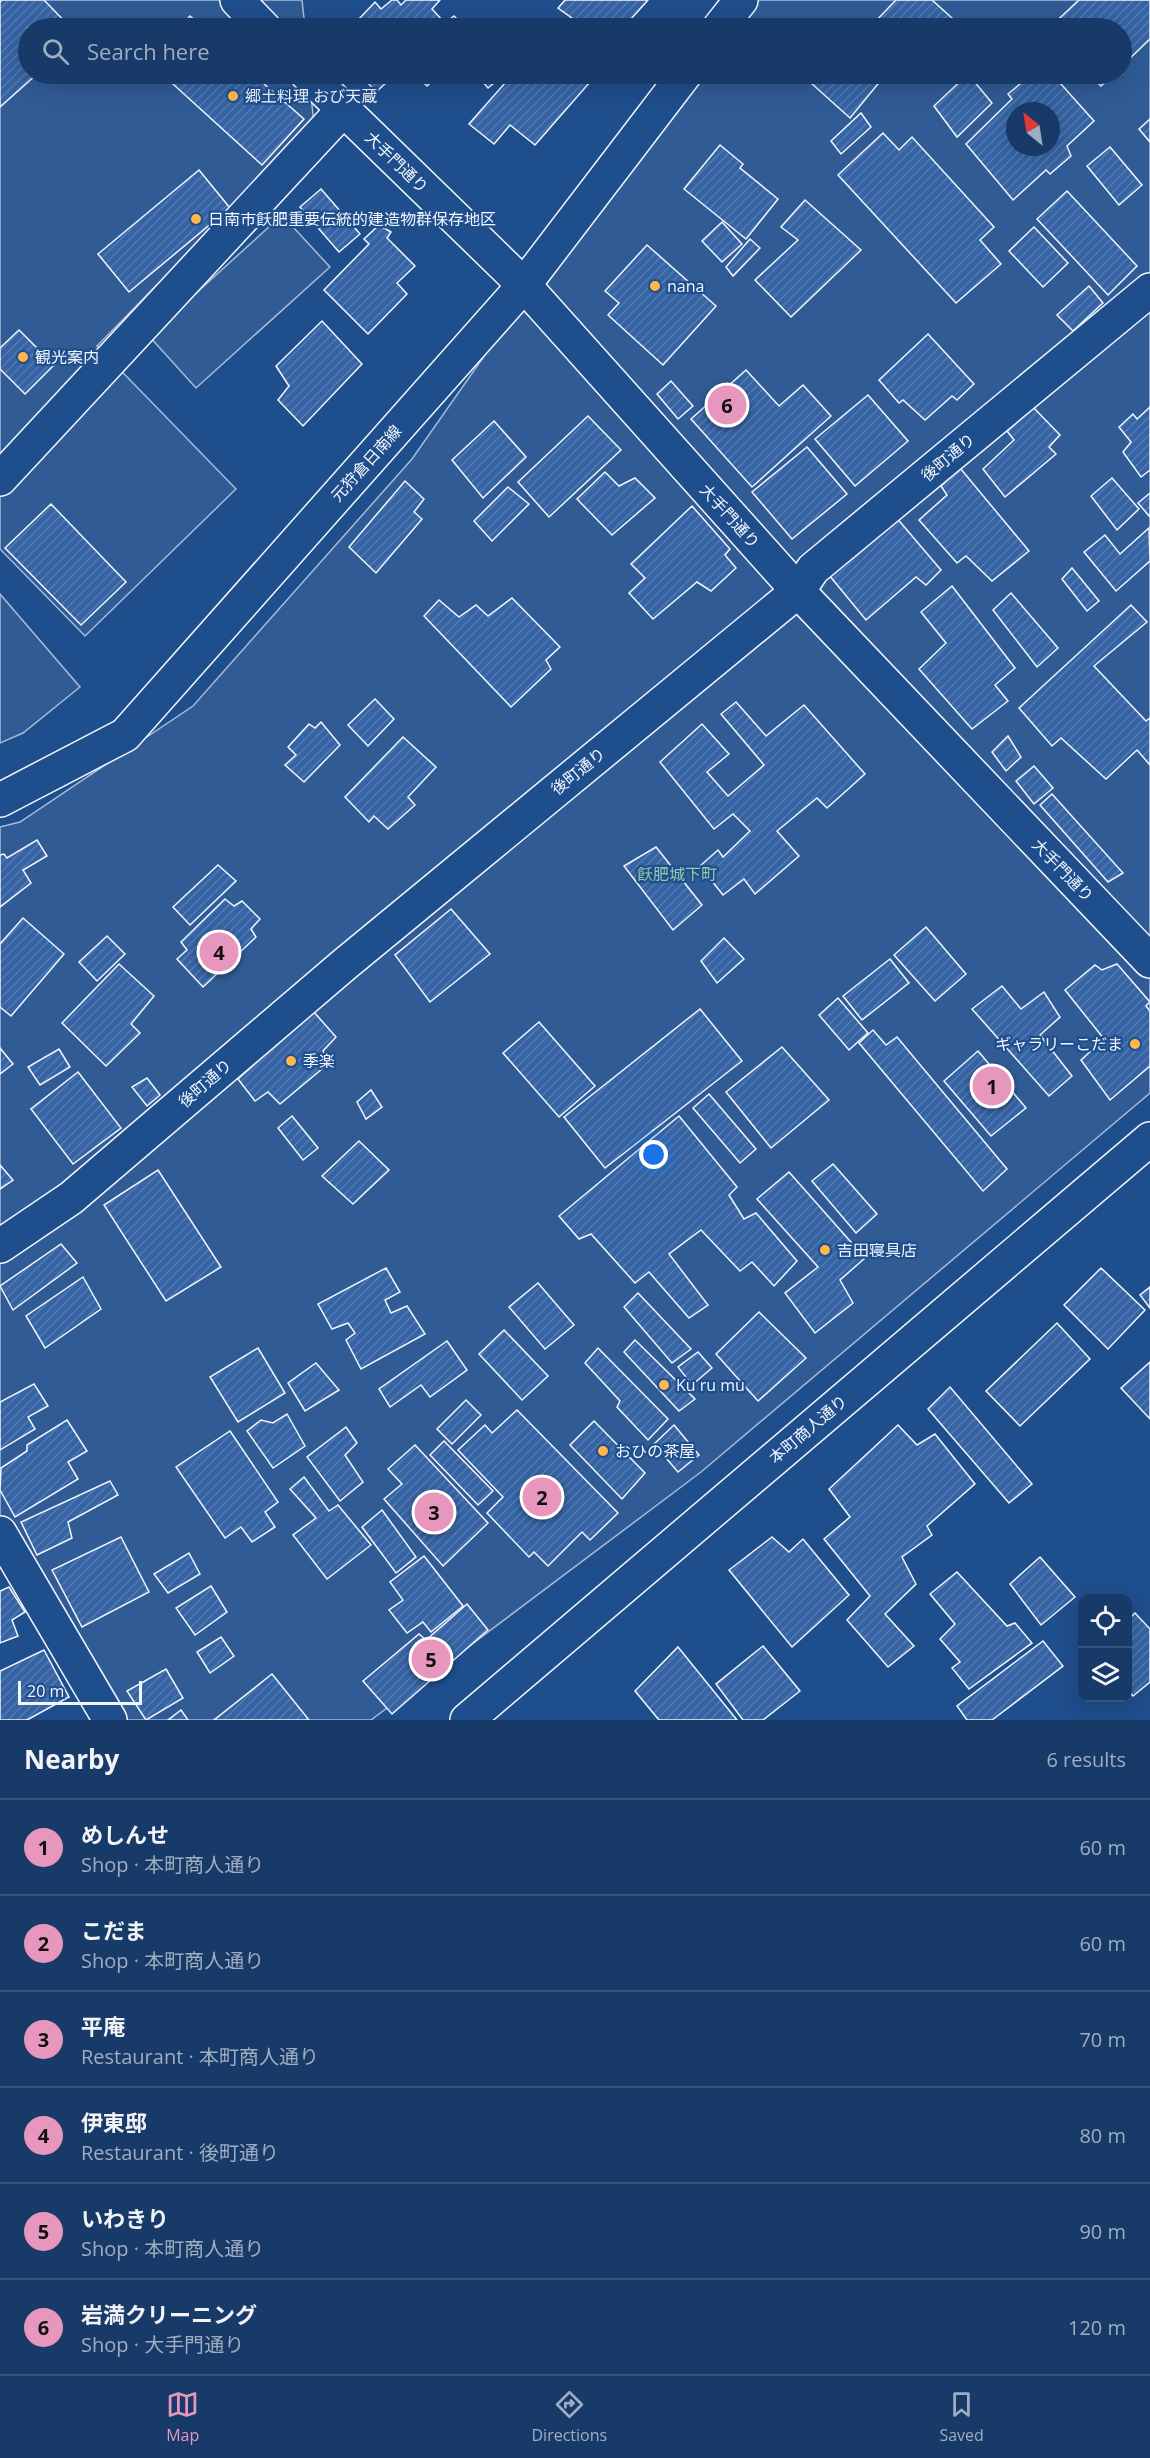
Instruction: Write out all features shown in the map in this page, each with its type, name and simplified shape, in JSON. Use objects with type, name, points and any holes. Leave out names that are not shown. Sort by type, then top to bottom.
[{"type":"main road","points":[[237,0],[254,18]]},
{"type":"main road","points":[[727,18],[741,0]]},
{"type":"main road","name":"大手門通り","points":[[317,84],[524,285],[798,591],[1150,961]]},
{"type":"main road","name":"元狩倉日南線","points":[[0,800],[125,735],[524,285],[677,84]]},
{"type":"main road","points":[[0,479],[343,110]]},
{"type":"main road","name":"後町通り","points":[[0,1246],[71,1198],[345,964],[798,591],[813,569],[1150,290]]},
{"type":"main road","name":"本町商人通り","points":[[466,1720],[1150,1139]]},
{"type":"main road","points":[[0,1533],[110,1720]]},
{"type":"shaded area","points":[[0,0],[302,0],[304,18],[18,18],[18,84],[310,84],[314,125],[97,346],[236,489],[85,636],[0,549]]},
{"type":"shaded area","name":"飫肥城下町","points":[[736,0],[1150,0],[1150,1093],[701,1472],[371,1720],[126,1720],[0,1537],[0,827],[20,822],[193,706],[412,459],[675,84],[1132,84],[1132,18],[722,18]]},
{"type":"shaded area","points":[[282,215],[330,267],[196,388],[149,336]]},
{"type":"shaded area","points":[[0,594],[80,687],[23,733],[0,743]]},
{"type":"building","points":[[2,0],[44,0],[61,18],[18,18],[18,84],[26,84],[0,107],[0,2]]},
{"type":"building","points":[[392,0],[397,0],[401,5],[406,0],[440,0],[432,9],[440,18],[360,18],[375,2],[381,9]]},
{"type":"building","points":[[565,0],[648,0],[632,18],[572,18],[558,8]]},
{"type":"building","points":[[896,0],[932,0],[952,18],[879,18]]},
{"type":"building","points":[[1079,0],[1150,0],[1150,39],[1132,56],[1132,18],[1060,18]]},
{"type":"building","name":"郷土料理 おび天蔵","points":[[173,84],[264,84],[304,119],[262,165]]},
{"type":"building","points":[[369,84],[385,84],[376,92]]},
{"type":"building","points":[[504,84],[588,84],[535,145],[510,125],[494,144],[469,124]]},
{"type":"building","points":[[812,84],[878,84],[850,118]]},
{"type":"building","points":[[957,84],[976,84],[992,103],[957,137],[934,106]]},
{"type":"building","points":[[1020,84],[1061,84],[1094,121],[1067,146],[1071,156],[1050,174],[1046,170],[1013,200],[966,144],[1006,105],[1006,156],[1060,156],[1060,102],[1009,102],[1012,99],[1008,94]]},
{"type":"building","points":[[861,113],[871,127],[841,154],[831,141]]},
{"type":"building","points":[[1150,119],[1150,142],[1139,129]]},
{"type":"building","points":[[883,133],[899,150],[912,137],[994,227],[980,240],[1001,264],[956,303],[838,175]]},
{"type":"building","points":[[720,145],[743,164],[740,168],[778,199],[746,239],[684,189]]},
{"type":"building","points":[[1110,147],[1142,185],[1119,205],[1087,166]]},
{"type":"building","points":[[199,170],[230,208],[129,292],[98,254]]},
{"type":"building","points":[[321,189],[360,234],[339,252],[300,207]]},
{"type":"building","points":[[1067,191],[1137,266],[1108,295],[1037,219]]},
{"type":"building","points":[[805,200],[861,250],[791,317],[755,280],[798,240],[781,227]]},
{"type":"building","points":[[722,222],[742,244],[722,262],[702,241]]},
{"type":"building","points":[[379,225],[391,232],[387,238],[415,266],[397,283],[407,294],[368,334],[324,290],[369,244],[364,239]]},
{"type":"building","points":[[1034,227],[1068,263],[1043,287],[1009,251]]},
{"type":"building","points":[[750,239],[760,248],[733,276],[726,267]]},
{"type":"building","points":[[647,245],[716,306],[663,365],[608,315],[619,303],[605,291]]},
{"type":"building","points":[[1089,286],[1103,303],[1073,331],[1057,315]]},
{"type":"building","points":[[322,321],[362,364],[303,426],[278,400],[289,386],[276,366]]},
{"type":"building","name":"観光案内","points":[[19,330],[54,365],[25,394],[0,369],[0,348]]},
{"type":"building","points":[[928,334],[974,384],[957,400],[952,396],[925,420],[903,400],[899,403],[879,380]]},
{"type":"building","points":[[746,370],[779,406],[803,385],[831,416],[752,487],[691,419]]},
{"type":"building","points":[[671,381],[693,406],[678,419],[657,394]]},
{"type":"building","points":[[868,395],[908,441],[855,486],[815,439]]},
{"type":"building","points":[[1032,406],[1060,435],[1049,447],[1056,454],[1005,497],[983,469],[1014,440],[1007,431]]},
{"type":"building","points":[[1150,407],[1150,470],[1141,477],[1123,452],[1131,442],[1119,427],[1133,414],[1137,419]]},
{"type":"building","points":[[588,416],[621,450],[549,517],[518,482]]},
{"type":"building","points":[[494,421],[526,457],[483,498],[452,460]]},
{"type":"building","points":[[807,447],[847,494],[792,539],[752,492]]},
{"type":"building","points":[[960,468],[1029,551],[992,581],[966,556],[957,563],[919,520],[947,495],[941,486]]},
{"type":"building","points":[[605,472],[619,486],[635,478],[655,498],[612,535],[577,499]]},
{"type":"building","points":[[1112,478],[1139,509],[1117,530],[1091,496]]},
{"type":"building","points":[[405,481],[424,499],[414,512],[422,519],[376,573],[349,547]]},
{"type":"building","points":[[508,487],[529,504],[492,541],[474,521]]},
{"type":"building","points":[[1150,493],[1150,517],[1138,503]]},
{"type":"building","points":[[51,504],[126,582],[81,625],[5,548]]},
{"type":"building","points":[[692,506],[730,549],[725,555],[736,568],[711,591],[697,582],[653,619],[629,593],[645,578],[631,564]]},
{"type":"building","points":[[895,516],[941,570],[926,585],[916,577],[866,620],[829,575]]},
{"type":"building","points":[[1149,528],[1150,561],[1116,591],[1084,552],[1105,535],[1120,554]]},
{"type":"building","points":[[1072,568],[1099,601],[1087,611],[1062,579]]},
{"type":"building","points":[[952,586],[1015,668],[995,685],[1008,701],[972,729],[919,669],[946,643],[921,612]]},
{"type":"building","points":[[1011,593],[1058,648],[1037,667],[993,610]]},
{"type":"building","points":[[512,598],[560,647],[546,660],[551,669],[511,707],[424,616],[439,600],[459,617],[476,605],[488,616]]},
{"type":"building","points":[[1131,605],[1147,622],[1094,666],[1146,721],[1150,718],[1150,765],[1137,750],[1106,779],[1061,738],[1052,746],[1019,708]]},
{"type":"building","points":[[375,699],[394,719],[368,746],[348,725]]},
{"type":"building","points":[[736,702],[766,736],[804,705],[865,774],[827,808],[817,798],[777,831],[799,856],[755,894],[744,879],[723,895],[700,866],[718,850],[723,857],[750,831],[733,814],[714,829],[660,762],[702,724],[729,754],[707,772],[728,796],[764,765],[721,714]]},
{"type":"building","points":[[321,722],[340,745],[304,782],[285,765],[296,755],[288,747],[309,724],[315,728]]},
{"type":"building","points":[[1008,736],[1021,757],[1006,771],[992,752]]},
{"type":"building","points":[[403,737],[436,767],[408,797],[415,805],[388,829],[374,816],[369,822],[345,797]]},
{"type":"building","points":[[1034,766],[1053,788],[1034,804],[1016,781]]},
{"type":"building","points":[[1052,794],[1123,873],[1108,882],[1040,805]]},
{"type":"building","points":[[37,840],[47,856],[23,870],[31,883],[0,907],[0,855],[4,854],[7,858]]},
{"type":"building","points":[[656,847],[702,905],[673,930],[624,866]]},
{"type":"building","points":[[218,865],[236,881],[190,925],[173,907]]},
{"type":"building","points":[[225,899],[234,906],[242,901],[260,919],[251,929],[256,937],[203,987],[177,959],[187,950],[181,942]]},
{"type":"building","points":[[451,909],[490,954],[430,1002],[395,955]]},
{"type":"building","points":[[23,918],[64,954],[11,1016],[0,1007],[0,944]]},
{"type":"building","points":[[926,927],[966,974],[935,1001],[894,955]]},
{"type":"building","points":[[107,936],[125,954],[97,981],[79,962]]},
{"type":"building","points":[[724,938],[744,959],[717,983],[701,961]]},
{"type":"building","points":[[890,959],[909,983],[862,1020],[843,996]]},
{"type":"building","points":[[119,964],[154,996],[131,1024],[140,1033],[106,1066],[62,1023]]},
{"type":"building","points":[[1117,964],[1150,1002],[1146,1006],[1150,1011],[1150,1066],[1110,1100],[1081,1060],[1104,1039],[1065,990],[1095,965],[1102,970]]},
{"type":"building","points":[[1002,986],[1021,1009],[1044,992],[1060,1017],[1040,1035],[1072,1076],[1049,1096],[972,1009]]},
{"type":"building","points":[[838,998],[868,1033],[849,1050],[819,1015]]},
{"type":"building","points":[[700,1009],[742,1061],[605,1168],[564,1117]]},
{"type":"building","points":[[313,1011],[336,1037],[323,1051],[329,1063],[280,1104],[268,1092],[255,1101],[238,1079]]},
{"type":"building","points":[[539,1022],[595,1086],[559,1117],[503,1053]]},
{"type":"building","points":[[873,1030],[886,1045],[897,1037],[1007,1169],[983,1191],[859,1043]]},
{"type":"building","points":[[782,1047],[829,1100],[771,1148],[726,1092]]},
{"type":"building","points":[[0,1048],[13,1064],[0,1074]]},
{"type":"building","points":[[59,1049],[70,1067],[40,1085],[28,1067]]},
{"type":"building","points":[[978,1051],[1026,1108],[991,1136],[944,1081]]},
{"type":"building","points":[[78,1072],[121,1128],[73,1164],[31,1109]]},
{"type":"building","points":[[147,1078],[160,1095],[147,1106],[132,1087]]},
{"type":"building","points":[[371,1090],[382,1107],[366,1119],[357,1102]]},
{"type":"building","points":[[709,1094],[756,1149],[740,1163],[693,1108]]},
{"type":"building","points":[[292,1116],[318,1148],[303,1160],[278,1128]]},
{"type":"building","points":[[679,1116],[737,1187],[729,1195],[744,1219],[756,1213],[797,1261],[774,1286],[752,1262],[740,1271],[701,1230],[669,1254],[708,1305],[689,1318],[649,1272],[635,1283],[591,1234],[579,1239],[559,1216]]},
{"type":"building","points":[[359,1141],[389,1170],[353,1204],[322,1176]]},
{"type":"building","points":[[833,1164],[877,1214],[856,1233],[812,1181]]},
{"type":"building","points":[[0,1165],[13,1180],[0,1189]]},
{"type":"building","points":[[158,1170],[221,1267],[166,1301],[104,1205]]},
{"type":"building","points":[[789,1172],[865,1258],[840,1280],[853,1303],[815,1333],[785,1293],[818,1267],[757,1199]]},
{"type":"building","points":[[61,1244],[77,1263],[13,1310],[0,1286]]},
{"type":"building","points":[[386,1268],[400,1292],[385,1300],[391,1313],[407,1306],[425,1334],[361,1369],[346,1340],[355,1333],[348,1323],[332,1329],[318,1304]]},
{"type":"building","points":[[1101,1268],[1145,1310],[1108,1349],[1064,1305]]},
{"type":"building","points":[[83,1277],[101,1309],[45,1348],[26,1316]]},
{"type":"building","points":[[538,1283],[574,1325],[545,1349],[509,1307]]},
{"type":"building","points":[[1150,1287],[1150,1308],[1140,1295]]},
{"type":"building","points":[[638,1293],[691,1349],[672,1363],[624,1307]]},
{"type":"building","points":[[759,1312],[806,1358],[758,1401],[716,1354]]},
{"type":"building","points":[[1057,1323],[1090,1359],[1020,1426],[986,1391]]},
{"type":"building","points":[[504,1330],[548,1376],[522,1400],[479,1354]]},
{"type":"building","points":[[635,1340],[695,1399],[679,1411],[624,1352]]},
{"type":"building","points":[[447,1341],[467,1370],[430,1397],[421,1385],[390,1407],[379,1389]]},
{"type":"building","points":[[258,1348],[285,1393],[238,1422],[210,1377]]},
{"type":"building","points":[[598,1348],[668,1419],[648,1440],[617,1407],[620,1401],[585,1363]]},
{"type":"building","points":[[698,1352],[712,1368],[692,1385],[678,1367]]},
{"type":"building","points":[[1150,1362],[1150,1419],[1121,1388]]},
{"type":"building","points":[[316,1363],[339,1390],[305,1411],[288,1383]]},
{"type":"building","points":[[34,1384],[48,1406],[28,1417],[35,1429],[0,1450],[0,1402]]},
{"type":"building","points":[[950,1387],[1032,1484],[1009,1503],[928,1409]]},
{"type":"building","points":[[466,1400],[481,1415],[452,1444],[437,1429]]},
{"type":"building","points":[[517,1410],[618,1513],[590,1540],[582,1532],[548,1566],[534,1552],[529,1557],[487,1513],[503,1497],[458,1450],[485,1425],[492,1433]]},
{"type":"building","points":[[287,1414],[305,1446],[273,1468],[247,1431],[261,1420],[273,1423]]},
{"type":"building","points":[[67,1420],[87,1451],[68,1462],[78,1479],[15,1517],[0,1490],[1,1468],[27,1451],[27,1445]]},
{"type":"building","points":[[594,1421],[645,1473],[622,1499],[570,1445]]},
{"type":"building","points":[[674,1425],[699,1455],[678,1472],[654,1444]]},
{"type":"building","points":[[898,1425],[917,1445],[935,1434],[975,1484],[927,1526],[932,1535],[902,1557],[916,1584],[885,1614],[914,1646],[888,1667],[847,1620],[870,1596],[824,1539],[850,1517],[829,1489]]},
{"type":"building","points":[[346,1427],[357,1443],[345,1455],[363,1482],[340,1501],[307,1457]]},
{"type":"building","points":[[230,1431],[278,1502],[265,1512],[275,1527],[252,1542],[241,1527],[225,1538],[176,1467]]},
{"type":"building","points":[[444,1441],[493,1491],[478,1505],[430,1455]]},
{"type":"building","points":[[415,1445],[488,1523],[443,1566],[384,1499],[402,1484],[388,1469]]},
{"type":"building","points":[[304,1477],[329,1511],[338,1505],[371,1545],[327,1579],[293,1535],[316,1518],[290,1489]]},
{"type":"building","points":[[110,1481],[118,1495],[68,1522],[72,1538],[37,1555],[21,1522]]},
{"type":"building","points":[[382,1510],[416,1557],[396,1573],[362,1527]]},
{"type":"building","points":[[121,1537],[149,1592],[82,1627],[52,1570]]},
{"type":"building","points":[[772,1537],[789,1552],[803,1539],[849,1595],[792,1647],[729,1570]]},
{"type":"building","points":[[189,1553],[200,1574],[168,1593],[154,1574]]},
{"type":"building","points":[[424,1556],[463,1606],[431,1632],[423,1622],[407,1633],[389,1610],[403,1600],[390,1582]]},
{"type":"building","points":[[1040,1557],[1075,1597],[1041,1625],[1010,1584]]},
{"type":"building","points":[[957,1572],[1007,1626],[1015,1623],[1032,1643],[969,1689],[952,1668],[960,1662],[940,1639],[955,1624],[930,1594]]},
{"type":"building","points":[[211,1586],[227,1612],[195,1635],[176,1608]]},
{"type":"building","points":[[9,1587],[25,1612],[12,1620],[18,1636],[0,1643],[0,1591]]},
{"type":"building","points":[[467,1604],[488,1630],[392,1714],[363,1681],[419,1634],[426,1640]]},
{"type":"building","points":[[1135,1613],[1150,1629],[1150,1682],[1133,1696],[1132,1695],[1132,1616]]},
{"type":"building","points":[[221,1637],[234,1656],[210,1673],[197,1652]]},
{"type":"building","points":[[1043,1641],[1063,1666],[992,1720],[967,1720],[957,1706]]},
{"type":"building","points":[[763,1646],[800,1691],[763,1720],[743,1720],[716,1684]]},
{"type":"building","points":[[678,1647],[737,1720],[659,1720],[635,1691]]},
{"type":"building","points":[[44,1650],[69,1697],[27,1720],[0,1720],[0,1671]]},
{"type":"building","points":[[166,1669],[183,1698],[146,1720],[127,1691]]},
{"type":"building","points":[[272,1674],[309,1720],[214,1720]]},
{"type":"building","points":[[181,1710],[188,1720],[168,1720]]},
{"type":"place","name":"郷土料理 おび天蔵","points":[[233,96]]},
{"type":"place","name":"日南市飫肥重要伝統的建造物群保存地区","points":[[196,219]]},
{"type":"place","name":"nana","points":[[655,286]]},
{"type":"place","name":"観光案内","points":[[23,357]]},
{"type":"place","name":"岩満クリーニング","points":[[727,405]]},
{"type":"place","name":"伊東邸","points":[[219,952]]},
{"type":"place","name":"ギャラリーこだま","points":[[1135,1044]]},
{"type":"place","name":"季楽","points":[[291,1061]]},
{"type":"place","name":"めしんせ","points":[[992,1086]]},
{"type":"place","name":"吉田寝具店","points":[[825,1250]]},
{"type":"place","name":"Ku ru mu","points":[[664,1385]]},
{"type":"place","name":"おひの茶屋","points":[[603,1451]]},
{"type":"place","name":"こだま","points":[[542,1497]]},
{"type":"place","name":"平庵","points":[[434,1512]]},
{"type":"place","name":"いわきり","points":[[431,1659]]}]
